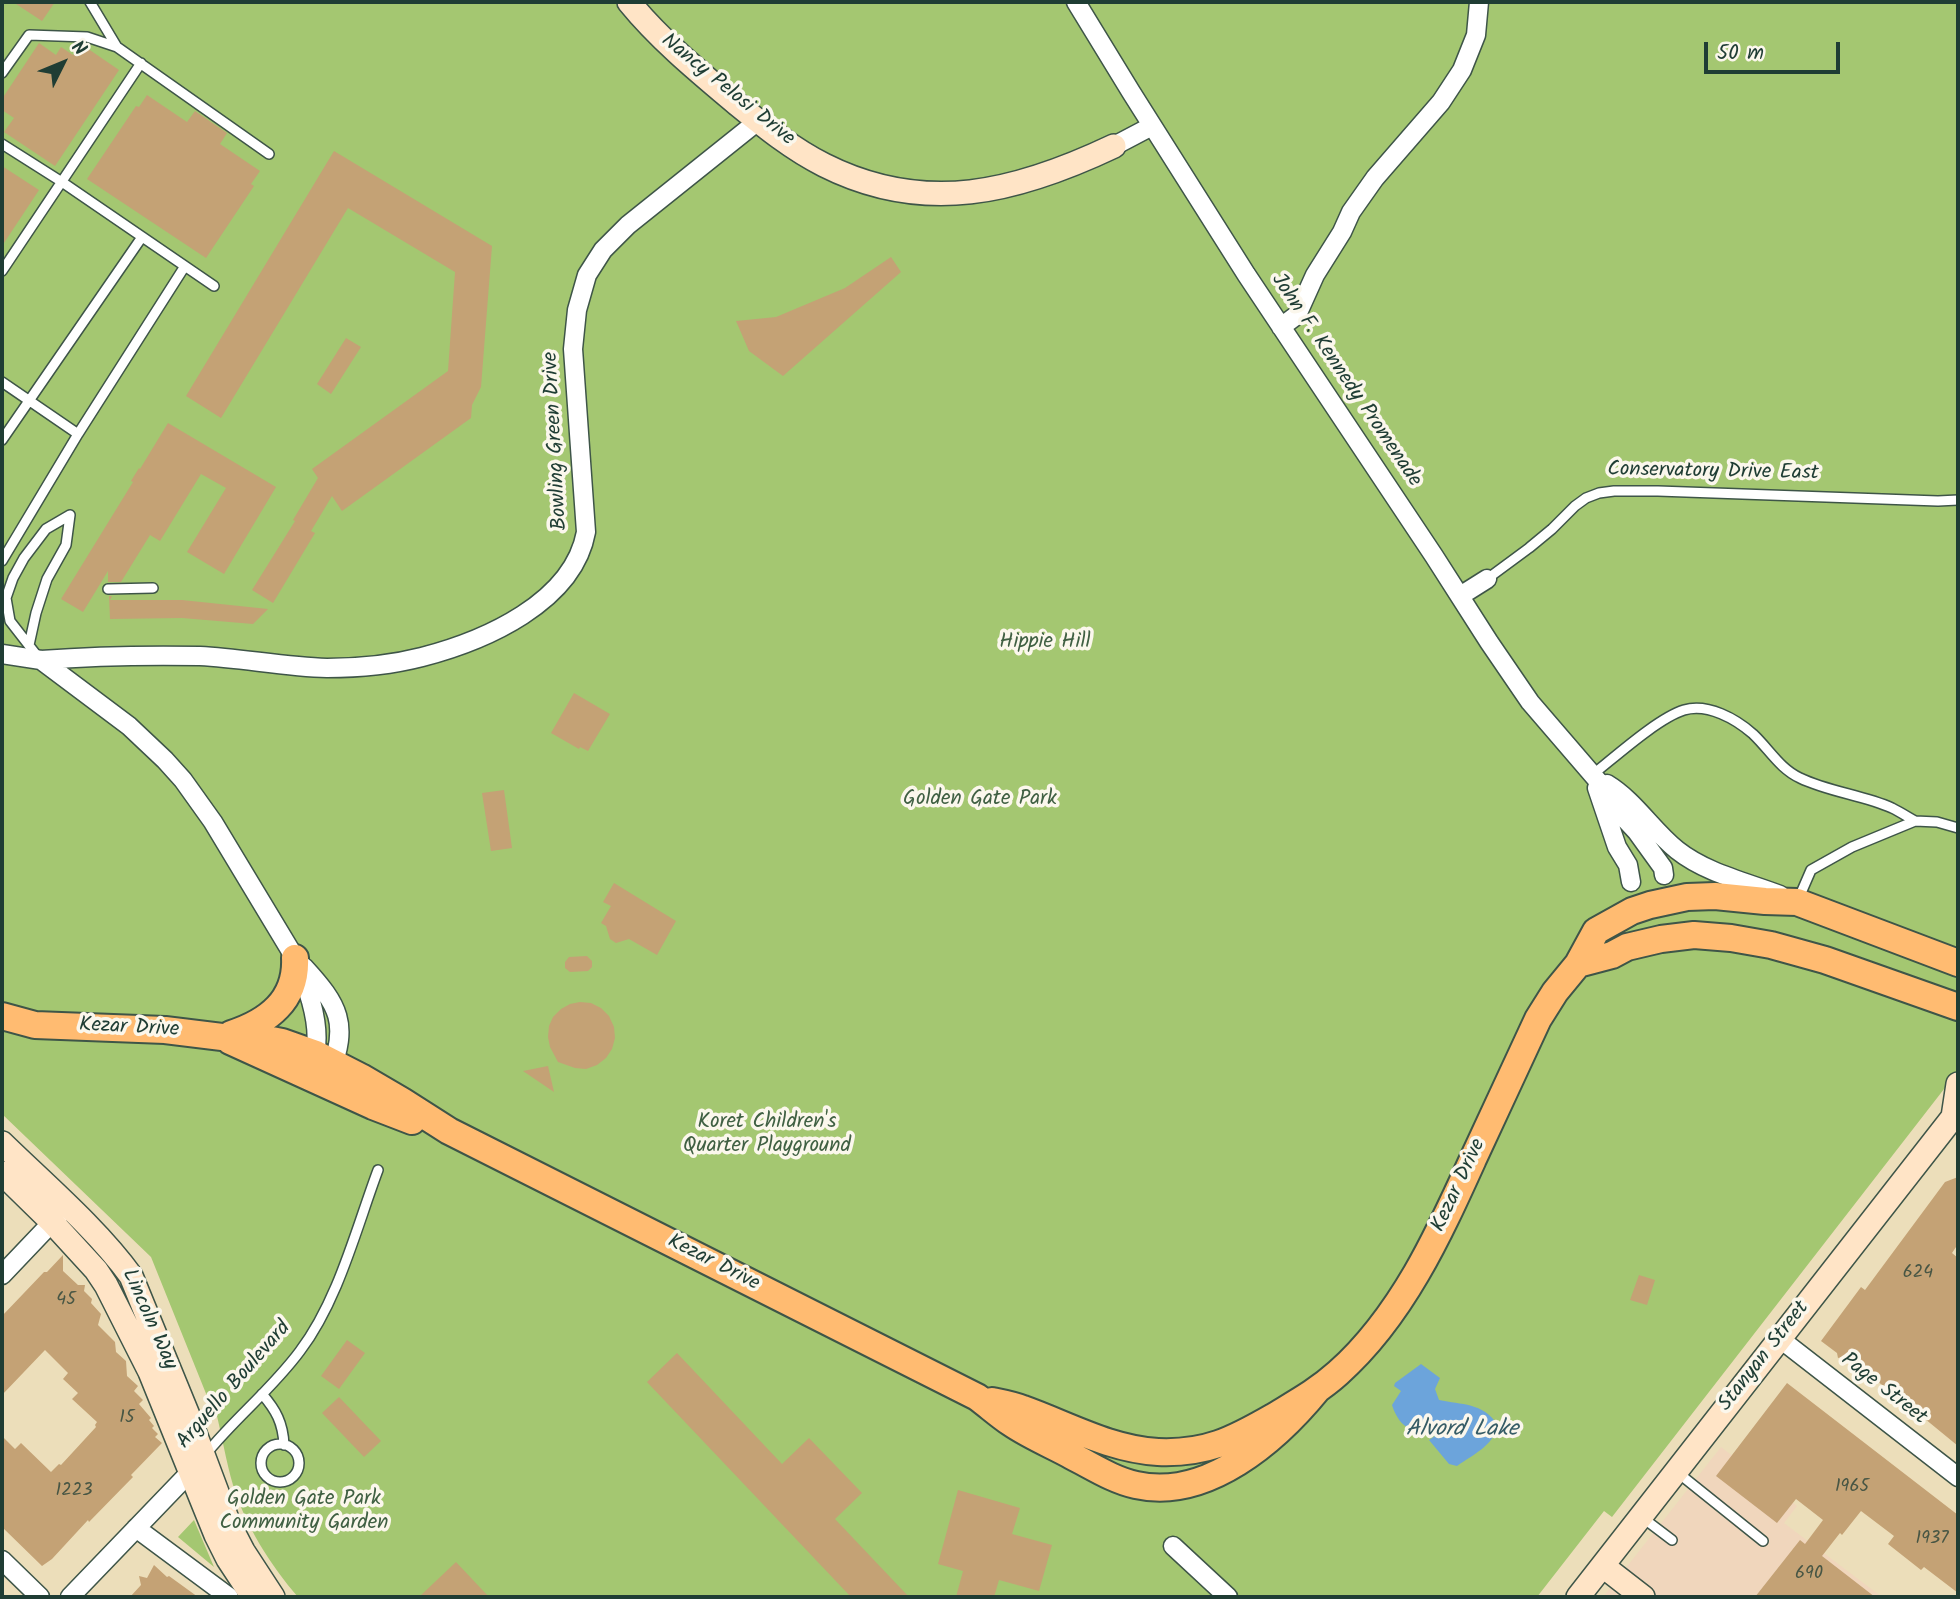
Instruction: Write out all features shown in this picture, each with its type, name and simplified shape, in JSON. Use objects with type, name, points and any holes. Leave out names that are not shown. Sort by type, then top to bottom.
[{"type":"main road","name":"Nancy Pelosi Drive","points":[[629,2],[652,29],[758,121],[789,144],[824,165],[886,187],[909,192],[961,194],[1007,187],[1114,146]]},
{"type":"main road","name":"Kezar Drive","points":[[2,1016],[35,1025],[165,1030],[222,1037],[245,1049],[321,1069],[398,1116],[449,1131],[976,1397],[1012,1424],[1113,1476],[1137,1485],[1172,1486],[1191,1483],[1226,1470],[1273,1438],[1357,1354],[1388,1316],[1423,1262],[1451,1207],[1538,1020],[1555,992],[1578,964],[1596,931],[1650,905],[1703,895],[1797,902],[1958,963]]},
{"type":"main road","points":[[1578,964],[1642,943],[1694,935],[1751,941],[1825,960],[1958,1007]]},
{"type":"main road","points":[[222,1037],[256,1023],[281,1004],[294,979],[295,958]]},
{"type":"main road","name":"Kezar Drive","points":[[2,1033],[35,1025]]},
{"type":"main road","name":"Stanyan Street","points":[[1578,1597],[1779,1338],[1956,1118],[1958,1084]]},
{"type":"main road","name":"Lincoln Way","points":[[2,1143],[60,1214]]},
{"type":"main road","name":"Lincoln Way","points":[[2,1174],[120,1260],[131,1276],[171,1371],[197,1465]]},
{"type":"main road","name":"Kezar Drive","points":[[976,1397],[1021,1408],[1111,1444],[1143,1451],[1188,1451],[1221,1444],[1248,1431],[1327,1382]]},
{"type":"main road","points":[[1055,1423],[1129,1467],[1137,1485],[1152,1475],[1221,1444]]},
{"type":"main road","points":[[197,1465],[216,1535],[253,1597]]},
{"type":"main road","points":[[197,1465],[243,1551],[273,1597]]},
{"type":"main road","points":[[1603,1566],[1643,1597]]},
{"type":"street","name":"John F. Kennedy Promenade","points":[[1076,2],[1281,327],[1530,702],[1610,795],[1624,818],[1663,868],[1664,875]]},
{"type":"street","points":[[1281,327],[1297,314],[1315,275],[1342,232],[1351,212],[1375,177],[1441,102],[1462,70],[1476,35],[1479,2]]},
{"type":"street","name":"Bowling Green Drive","points":[[2,654],[41,660],[152,655],[325,668],[368,666],[420,658],[453,648],[493,632],[529,610],[566,578],[580,555],[586,532],[573,349],[577,310],[587,275],[603,250],[628,225],[758,121]]},
{"type":"street","name":"Nancy Pelosi Drive","points":[[1114,146],[1152,126]]},
{"type":"street","name":"Conservatory Drive East","points":[[1460,596],[1488,579]]},
{"type":"street","points":[[41,660],[129,726],[165,760],[183,780],[220,834],[295,958],[312,1008],[321,1069]]},
{"type":"street","name":"John F. Kennedy Promenade","points":[[1592,775],[1619,791],[1668,841],[1688,857],[1797,902]]},
{"type":"street","name":"John F. Kennedy Promenade","points":[[1592,775],[1617,847],[1628,865],[1631,882]]},
{"type":"street","points":[[1592,775],[1624,784],[1639,797]]},
{"type":"street","points":[[2,1275],[60,1214]]},
{"type":"street","name":"Page Street","points":[[1779,1338],[1958,1478]]},
{"type":"street","name":"Arguello Boulevard","points":[[71,1597],[197,1465]]},
{"type":"street","points":[[136,1528],[229,1597]]},
{"type":"street","points":[[1173,1546],[1228,1597]]},
{"type":"street","points":[[2,1560],[40,1597]]},
{"type":"lane","points":[[90,2],[117,47]]},
{"type":"lane","points":[[2,73],[29,35],[87,37],[117,47],[269,154]]},
{"type":"lane","points":[[2,271],[141,63]]},
{"type":"lane","points":[[2,144],[214,286]]},
{"type":"lane","points":[[2,440],[142,237]]},
{"type":"lane","points":[[2,561],[78,434],[185,266]]},
{"type":"lane","points":[[2,382],[78,434]]},
{"type":"lane","name":"Conservatory Drive East","points":[[1488,579],[1552,529],[1575,506],[1599,493],[1658,491],[1958,500]]},
{"type":"lane","points":[[29,645],[47,579],[66,545],[70,515],[46,529],[24,558],[4,596],[10,621],[29,645],[41,660]]},
{"type":"lane","points":[[108,589],[153,588]]},
{"type":"lane","points":[[1592,775],[1664,720],[1686,710],[1701,709],[1722,714],[1753,734],[1798,778],[1891,808],[1915,821]]},
{"type":"lane","points":[[1797,902],[1811,870],[1852,847],[1915,821],[1937,822],[1958,828]]},
{"type":"lane","name":"Arguello Boulevard","points":[[197,1465],[300,1351],[314,1329],[336,1284],[378,1170]]},
{"type":"lane","points":[[262,1394],[280,1420],[284,1445]]},
{"type":"lane","points":[[284,1445],[295,1451],[298,1469],[291,1479],[274,1481],[268,1478],[261,1467],[263,1455],[272,1446],[284,1445]]},
{"type":"lane","points":[[1676,1471],[1763,1541]]},
{"type":"lane","points":[[1641,1517],[1672,1541]]},
{"type":"shaded area","points":[[1721,1447],[1797,1506],[1784,1523],[1882,1597],[1603,1597]]},
{"type":"green space","name":"Golden Gate Park","points":[[2,2],[1958,2],[1958,1071],[1612,1517],[1604,1511],[1537,1597],[298,1597],[278,1572],[244,1515],[233,1485],[216,1412],[209,1401],[151,1257],[2,1114]]},
{"type":"green space","points":[[194,1520],[214,1567],[178,1537]]},
{"type":"water","name":"Alvord Lake","points":[[1421,1364],[1440,1378],[1435,1389],[1439,1400],[1478,1408],[1498,1425],[1487,1444],[1457,1466],[1449,1464],[1429,1440],[1435,1436],[1427,1426],[1416,1429],[1407,1427],[1393,1409],[1392,1405],[1401,1391],[1394,1386],[1395,1383]]},
{"type":"building","points":[[13,2],[55,2],[42,21]]},
{"type":"building","points":[[39,43],[56,55],[61,47],[73,55],[81,44],[119,70],[55,166],[4,132],[14,118],[2,110],[2,99]]},
{"type":"building","points":[[147,95],[187,122],[195,111],[227,133],[220,144],[260,171],[251,184],[254,186],[206,258],[87,179],[136,106],[139,107]]},
{"type":"building","points":[[334,151],[492,246],[481,387],[472,405],[471,418],[342,511],[332,496],[311,531],[315,533],[273,603],[252,590],[318,478],[312,469],[448,371],[455,272],[348,208],[221,418],[186,396]]},
{"type":"building","points":[[2,166],[39,190],[2,246]]},
{"type":"building","points":[[891,257],[901,272],[783,376],[749,351],[736,321],[776,317],[845,288]]},
{"type":"building","points":[[346,338],[361,347],[331,394],[317,384]]},
{"type":"building","points":[[168,423],[276,487],[224,574],[187,552],[226,488],[201,474],[160,541],[150,535],[121,582],[108,582],[108,571],[83,612],[61,599]]},
{"type":"building","points":[[109,596],[112,596],[110,600],[182,600],[268,609],[253,624],[182,618],[110,619]]},
{"type":"building","points":[[574,693],[610,714],[588,751],[580,747],[579,749],[551,733]]},
{"type":"building","points":[[504,790],[512,848],[491,851],[482,793]]},
{"type":"building","points":[[614,883],[676,921],[657,955],[629,939],[616,943],[610,939],[606,926],[601,923],[611,906],[603,902]]},
{"type":"building","points":[[587,956],[592,961],[592,967],[588,971],[570,972],[565,968],[569,957]]},
{"type":"building","points":[[591,1003],[609,1016],[615,1038],[606,1058],[586,1069],[558,1062],[548,1037],[553,1017],[570,1004]]},
{"type":"building","points":[[548,1066],[554,1092],[523,1071]]},
{"type":"building","points":[[1958,1177],[1958,1244],[1952,1253],[1958,1258],[1958,1446],[1891,1391],[1868,1375],[1865,1376],[1842,1357],[1838,1358],[1837,1353],[1821,1341],[1861,1287],[1865,1290],[1945,1182]]},
{"type":"building","points":[[63,1255],[63,1271],[78,1285],[85,1285],[84,1291],[101,1314],[98,1325],[115,1342],[116,1352],[126,1361],[127,1376],[138,1386],[134,1391],[143,1400],[139,1404],[151,1418],[149,1420],[154,1426],[152,1428],[158,1434],[155,1437],[162,1443],[131,1475],[133,1477],[42,1566],[2,1527],[2,1436],[15,1449],[21,1443],[51,1472],[61,1465],[96,1427],[97,1422],[72,1399],[78,1393],[63,1379],[68,1373],[45,1350],[2,1395],[2,1316]]},
{"type":"building","points":[[1639,1275],[1655,1280],[1647,1305],[1630,1300]]},
{"type":"building","points":[[347,1340],[365,1353],[339,1389],[321,1376]]},
{"type":"building","points":[[677,1353],[782,1464],[809,1438],[862,1493],[835,1519],[909,1597],[851,1597],[647,1382]]},
{"type":"building","points":[[1787,1383],[1958,1515],[1958,1593],[1924,1567],[1921,1570],[1888,1544],[1894,1536],[1861,1511],[1822,1556],[1875,1597],[1755,1597],[1800,1540],[1805,1544],[1823,1520],[1796,1499],[1777,1523],[1716,1476]]},
{"type":"building","points":[[339,1397],[381,1441],[364,1457],[322,1413]]},
{"type":"building","points":[[958,1490],[1020,1508],[1012,1534],[1052,1545],[1039,1591],[999,1580],[994,1597],[956,1597],[963,1571],[938,1564]]},
{"type":"building","points":[[456,1562],[489,1597],[419,1597]]},
{"type":"building","points":[[154,1565],[198,1597],[130,1597],[141,1585],[139,1576],[147,1578]]},
{"type":"park label","name":"Hippie Hill","points":[[1045,643]]},
{"type":"park label","name":"Koret Children's Quarter Playground","points":[[767,1135]]},
{"type":"park label","name":"Golden Gate Park Community Garden","points":[[304,1512]]}]
